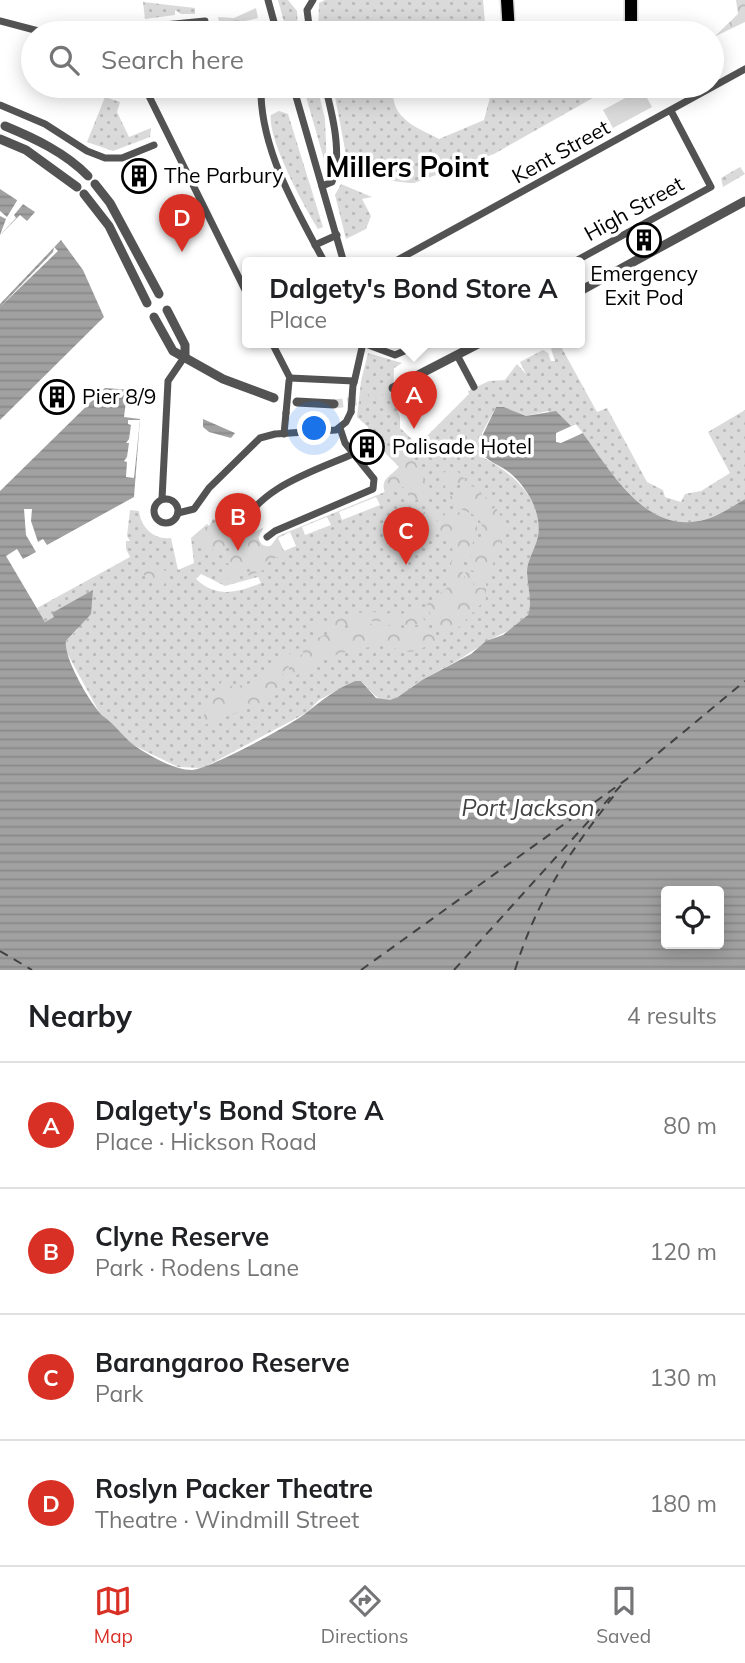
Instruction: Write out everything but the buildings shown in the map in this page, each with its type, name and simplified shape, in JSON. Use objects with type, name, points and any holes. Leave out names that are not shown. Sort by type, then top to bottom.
[{"type":"highway","points":[[507,0],[508,21]]},
{"type":"highway","points":[[631,0],[631,21]]},
{"type":"street","points":[[268,0],[274,21]]},
{"type":"street","points":[[308,21],[312,1]]},
{"type":"street","points":[[0,21],[21,26]]},
{"type":"street","name":"Kent Street","points":[[724,81],[745,69]]},
{"type":"street","points":[[150,98],[242,284]]},
{"type":"street","points":[[261,98],[266,131],[285,185],[321,257]]},
{"type":"street","points":[[296,98],[342,257]]},
{"type":"street","points":[[322,186],[332,182],[335,173],[333,125],[327,98]]},
{"type":"street","name":"Kent Street","points":[[403,257],[694,98]]},
{"type":"street","points":[[0,105],[45,124],[87,151],[105,158],[122,158],[154,145]]},
{"type":"street","name":"High Street","points":[[583,257],[711,187],[671,111]]},
{"type":"street","points":[[5,126],[33,138],[77,166],[91,180],[110,203],[159,294]]},
{"type":"street","points":[[0,139],[26,150],[81,191],[109,226],[147,303]]},
{"type":"street","points":[[585,288],[745,201]]},
{"type":"street","points":[[315,245],[337,235]]},
{"type":"street","points":[[167,310],[185,345],[185,356],[168,382],[162,499],[154,507],[154,515],[158,521],[170,523],[178,513]]},
{"type":"street","points":[[154,317],[168,346],[223,379],[274,398]]},
{"type":"street","points":[[274,348],[290,380],[284,434]]},
{"type":"street","points":[[178,513],[189,513],[197,506],[209,488],[260,438],[340,428],[351,412],[362,348]]},
{"type":"street","points":[[376,348],[395,355],[411,348]]},
{"type":"street","points":[[393,388],[470,348]]},
{"type":"street","points":[[457,355],[474,387]]},
{"type":"street","points":[[290,380],[354,383]]},
{"type":"street","points":[[297,402],[334,404]]},
{"type":"street","points":[[267,537],[275,531],[370,491],[374,480],[353,454],[340,428]]},
{"type":"street","points":[[238,532],[245,517],[278,486],[353,454]]},
{"type":"street","points":[[162,499],[174,502],[178,513]]},
{"type":"green space","points":[[278,0],[288,0],[297,11],[297,21],[284,21]]},
{"type":"green space","points":[[325,0],[483,0],[485,21],[318,21],[319,3]]},
{"type":"green space","points":[[736,0],[745,0],[745,22],[724,32],[724,27],[738,14]]},
{"type":"green space","points":[[143,2],[195,8],[195,14],[181,14],[175,10],[175,15],[145,19]]},
{"type":"green space","points":[[256,8],[258,18],[245,21],[219,21],[218,17],[234,18]]},
{"type":"green space","points":[[105,98],[120,102],[117,112],[129,137],[151,128],[150,137],[113,151],[87,142]]},
{"type":"green space","points":[[306,98],[320,98],[325,119],[327,170]]},
{"type":"green space","points":[[335,98],[393,98],[395,106],[405,120],[439,139],[484,120],[490,98],[593,98],[494,154],[414,183],[378,177],[347,160]]},
{"type":"green space","points":[[625,98],[647,98],[652,107],[613,128],[603,110]]},
{"type":"green space","points":[[279,111],[288,114],[323,227],[318,229],[280,155],[271,126],[271,115]]},
{"type":"green space","points":[[740,167],[745,174],[723,187],[721,178]]},
{"type":"green space","points":[[341,184],[372,197],[362,199],[371,216],[366,229],[346,239],[335,195]]},
{"type":"green space","points":[[562,348],[597,412],[607,408],[647,482],[663,490],[665,497],[681,502],[685,494],[701,491],[730,473],[708,432],[745,410],[745,499],[707,519],[684,522],[664,518],[646,508],[615,478],[576,424],[571,426],[548,411],[526,416],[504,407],[496,407],[482,433],[484,458],[506,472],[525,491],[537,514],[539,526],[527,571],[529,613],[517,626],[418,682],[395,699],[381,699],[361,681],[355,681],[319,700],[306,713],[203,768],[178,767],[131,744],[99,712],[66,651],[66,641],[78,629],[53,614],[55,617],[45,622],[37,608],[130,557],[126,541],[130,541],[127,536],[130,510],[139,511],[142,523],[149,532],[159,537],[171,538],[178,570],[194,563],[191,538],[207,524],[209,526],[213,519],[228,525],[226,530],[232,536],[246,536],[263,528],[258,538],[262,545],[270,547],[278,536],[392,489],[399,467],[368,435],[368,427],[357,417],[361,381],[368,353],[402,363],[394,368],[393,401],[400,417],[400,428],[418,445],[469,394],[468,391],[489,381],[505,380],[517,364],[526,374],[520,362],[543,350],[548,353],[551,361],[555,361],[551,349]],"holes":[[[376,497],[380,505],[342,520],[339,512]],[[327,517],[331,525],[305,535],[302,527]],[[290,532],[296,546],[284,551],[278,538]],[[201,574],[225,586],[258,577],[261,583],[236,591],[219,591],[196,579]]]},
{"type":"green space","points":[[402,449],[412,454],[421,476],[434,493],[423,495],[412,503],[404,487],[385,493],[384,488],[387,478],[399,467],[393,456]]},
{"type":"green space","points":[[454,468],[466,480],[446,489],[440,474]]},
{"type":"green space","points":[[472,486],[490,501],[486,505],[491,510],[495,507],[503,527],[503,536],[486,586],[478,586],[478,580],[473,578],[474,571],[466,569],[481,536],[480,520],[453,505],[444,495],[449,497]]},
{"type":"green space","points":[[447,509],[468,515],[477,523],[477,534],[465,560],[453,557],[451,537],[432,533],[421,517],[424,512],[431,512],[436,521],[443,518]]},
{"type":"green space","points":[[206,527],[218,535],[221,529],[232,536],[257,534],[260,543],[266,547],[273,545],[277,538],[285,555],[266,561],[264,567],[275,566],[241,578],[253,569],[243,565],[227,580],[224,573],[229,564],[222,561],[234,557],[231,544],[226,544],[218,558],[213,554],[212,547],[198,542],[197,536]]},
{"type":"green space","points":[[452,558],[464,562],[460,589],[432,617],[426,605],[448,587]]},
{"type":"green space","points":[[150,562],[171,574],[161,589],[143,574]]},
{"type":"green space","points":[[466,571],[471,572],[474,587],[486,588],[486,599],[458,628],[445,636],[437,621],[432,620],[461,593]]},
{"type":"green space","points":[[418,610],[425,621],[419,624],[367,621],[315,636],[311,628],[354,614],[400,614]]},
{"type":"green space","points":[[429,621],[429,627],[439,642],[410,652],[384,646],[357,649],[319,662],[284,685],[278,678],[293,668],[289,663],[304,653],[300,647],[325,635],[363,625],[380,624],[408,628]]},
{"type":"green space","points":[[298,648],[301,653],[286,663],[289,667],[275,678],[282,686],[255,706],[202,726],[205,708],[222,681],[228,686],[247,685]]},
{"type":"water","points":[[0,189],[35,212],[27,221],[20,215],[0,235]]},
{"type":"water","points":[[61,240],[83,270],[104,317],[0,420],[0,304]]},
{"type":"water","name":"Port Jackson","points":[[105,388],[131,390],[127,393],[124,417],[140,419],[134,497],[47,545],[43,539],[38,542],[31,521],[32,509],[24,509],[26,535],[36,552],[23,559],[17,549],[6,556],[45,622],[54,617],[52,613],[93,590],[91,614],[66,641],[69,658],[79,680],[98,710],[133,745],[178,768],[201,768],[232,755],[298,719],[335,691],[355,681],[361,681],[376,698],[390,700],[398,697],[422,680],[471,654],[486,641],[503,635],[528,615],[530,599],[527,568],[537,540],[538,522],[533,503],[523,486],[510,473],[483,455],[478,445],[496,407],[504,407],[526,416],[556,411],[571,426],[576,424],[615,478],[646,508],[664,518],[684,522],[707,519],[745,499],[745,970],[0,970],[0,491]]},
{"type":"water","points":[[203,419],[235,433],[231,438],[209,432],[203,427]]},
{"type":"pier","points":[[18,199],[24,203],[14,215],[16,218],[0,235],[6,219],[0,216],[0,211],[7,217]]},
{"type":"pier","points":[[54,247],[58,251],[0,307],[53,252]]},
{"type":"pier","points":[[128,420],[140,420],[134,478],[126,477],[127,462],[124,461],[127,457],[129,443],[126,443],[131,425]]},
{"type":"pier","points":[[576,424],[583,433],[561,443],[556,442],[556,433]]},
{"type":"ferry route","points":[[361,970],[627,779],[745,681]]},
{"type":"ferry route","points":[[454,970],[624,782]]},
{"type":"ferry route","points":[[515,970],[544,898],[584,835],[616,793]]},
{"type":"ferry route","points":[[0,951],[32,970]]},
{"type":"tunnel","points":[[334,404],[365,400],[393,388]]},
{"type":"place","name":"The Parbury","points":[[139,176]]},
{"type":"place","name":"Emergency Exit Pod","points":[[644,240]]},
{"type":"place","name":"Roslyn Packer Theatre","points":[[182,252]]},
{"type":"place","name":"Pier 8/9","points":[[57,397]]},
{"type":"place","name":"Dalgety's Bond Store A","points":[[414,429]]},
{"type":"place","name":"Palisade Hotel","points":[[367,447]]},
{"type":"place","name":"Clyne Reserve","points":[[238,551]]},
{"type":"place","name":"Barangaroo Reserve","points":[[406,565]]},
{"type":"district","name":"Millers Point","points":[[407,167]]}]
